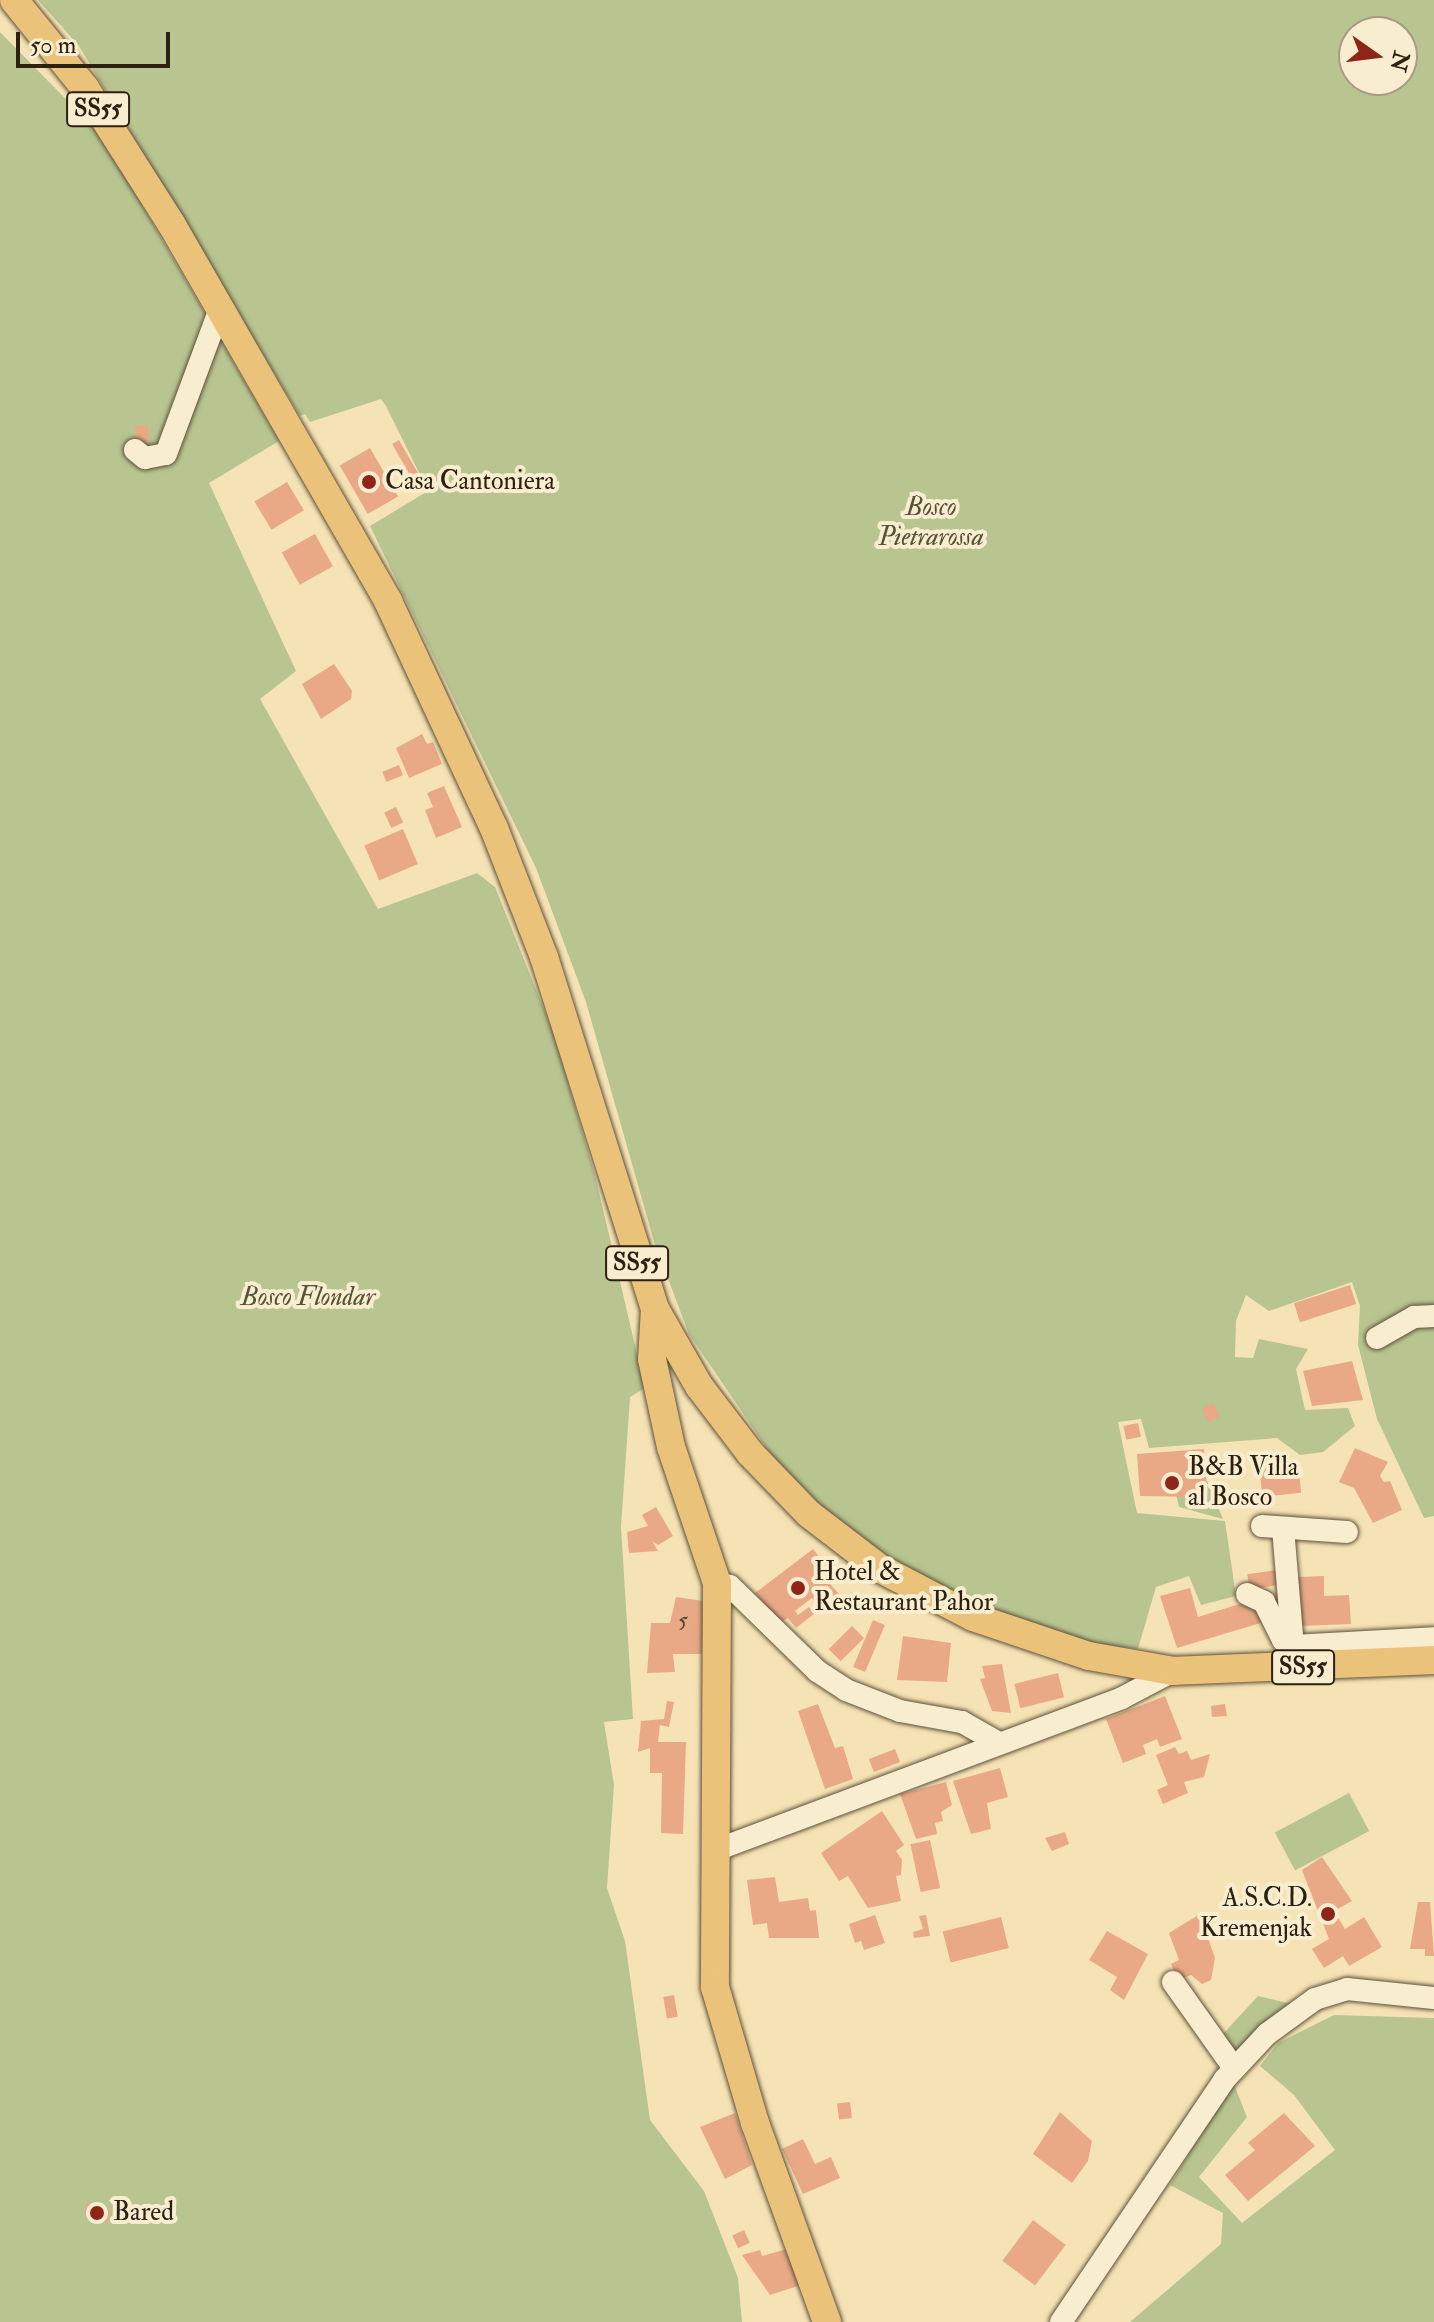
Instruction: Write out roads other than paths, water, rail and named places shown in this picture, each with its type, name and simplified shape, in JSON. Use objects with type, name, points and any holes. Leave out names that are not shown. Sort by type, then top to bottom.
[{"type":"main road","name":"SS55","points":[[14,0],[85,88],[221,306],[292,425],[388,601],[494,828],[559,1000],[655,1309],[699,1386],[750,1453],[809,1514],[881,1569],[973,1617],[1089,1656],[1173,1671],[1294,1657],[1434,1660]]},
{"type":"main road","points":[[655,1309],[652,1359],[671,1447],[717,1583],[713,1961],[720,2012],[827,2322]]},
{"type":"street","points":[[135,450],[145,458],[166,454],[221,306]]},
{"type":"street","points":[[1377,1338],[1414,1317],[1434,1316]]},
{"type":"street","points":[[1294,1657],[1272,1527],[1347,1532]]},
{"type":"street","points":[[717,1583],[730,1586],[817,1671],[846,1690],[900,1711],[962,1722],[999,1743]]},
{"type":"street","points":[[1247,1594],[1264,1602],[1294,1657]]},
{"type":"street","points":[[1294,1657],[1434,1638]]},
{"type":"street","points":[[716,1850],[1122,1698],[1173,1671]]},
{"type":"street","points":[[1173,1982],[1234,2068]]},
{"type":"street","points":[[1061,2322],[1234,2068],[1267,2034],[1315,1999],[1347,1989],[1434,1998]]},
{"type":"place","name":"Casa Cantoniera","points":[[369,482]]},
{"type":"place","name":"B&B Villa al Bosco","points":[[1172,1483]]},
{"type":"place","name":"Hotel & Restaurant Pahor","points":[[798,1588]]},
{"type":"place","name":"A.S.C.D. Kremenjak","points":[[1328,1914]]},
{"type":"place","name":"Bared","points":[[97,2213]]},
{"type":"park label","name":"Bosco Pietrarossa","points":[[931,523]]},
{"type":"park label","name":"Bosco Flondar","points":[[308,1298]]}]
